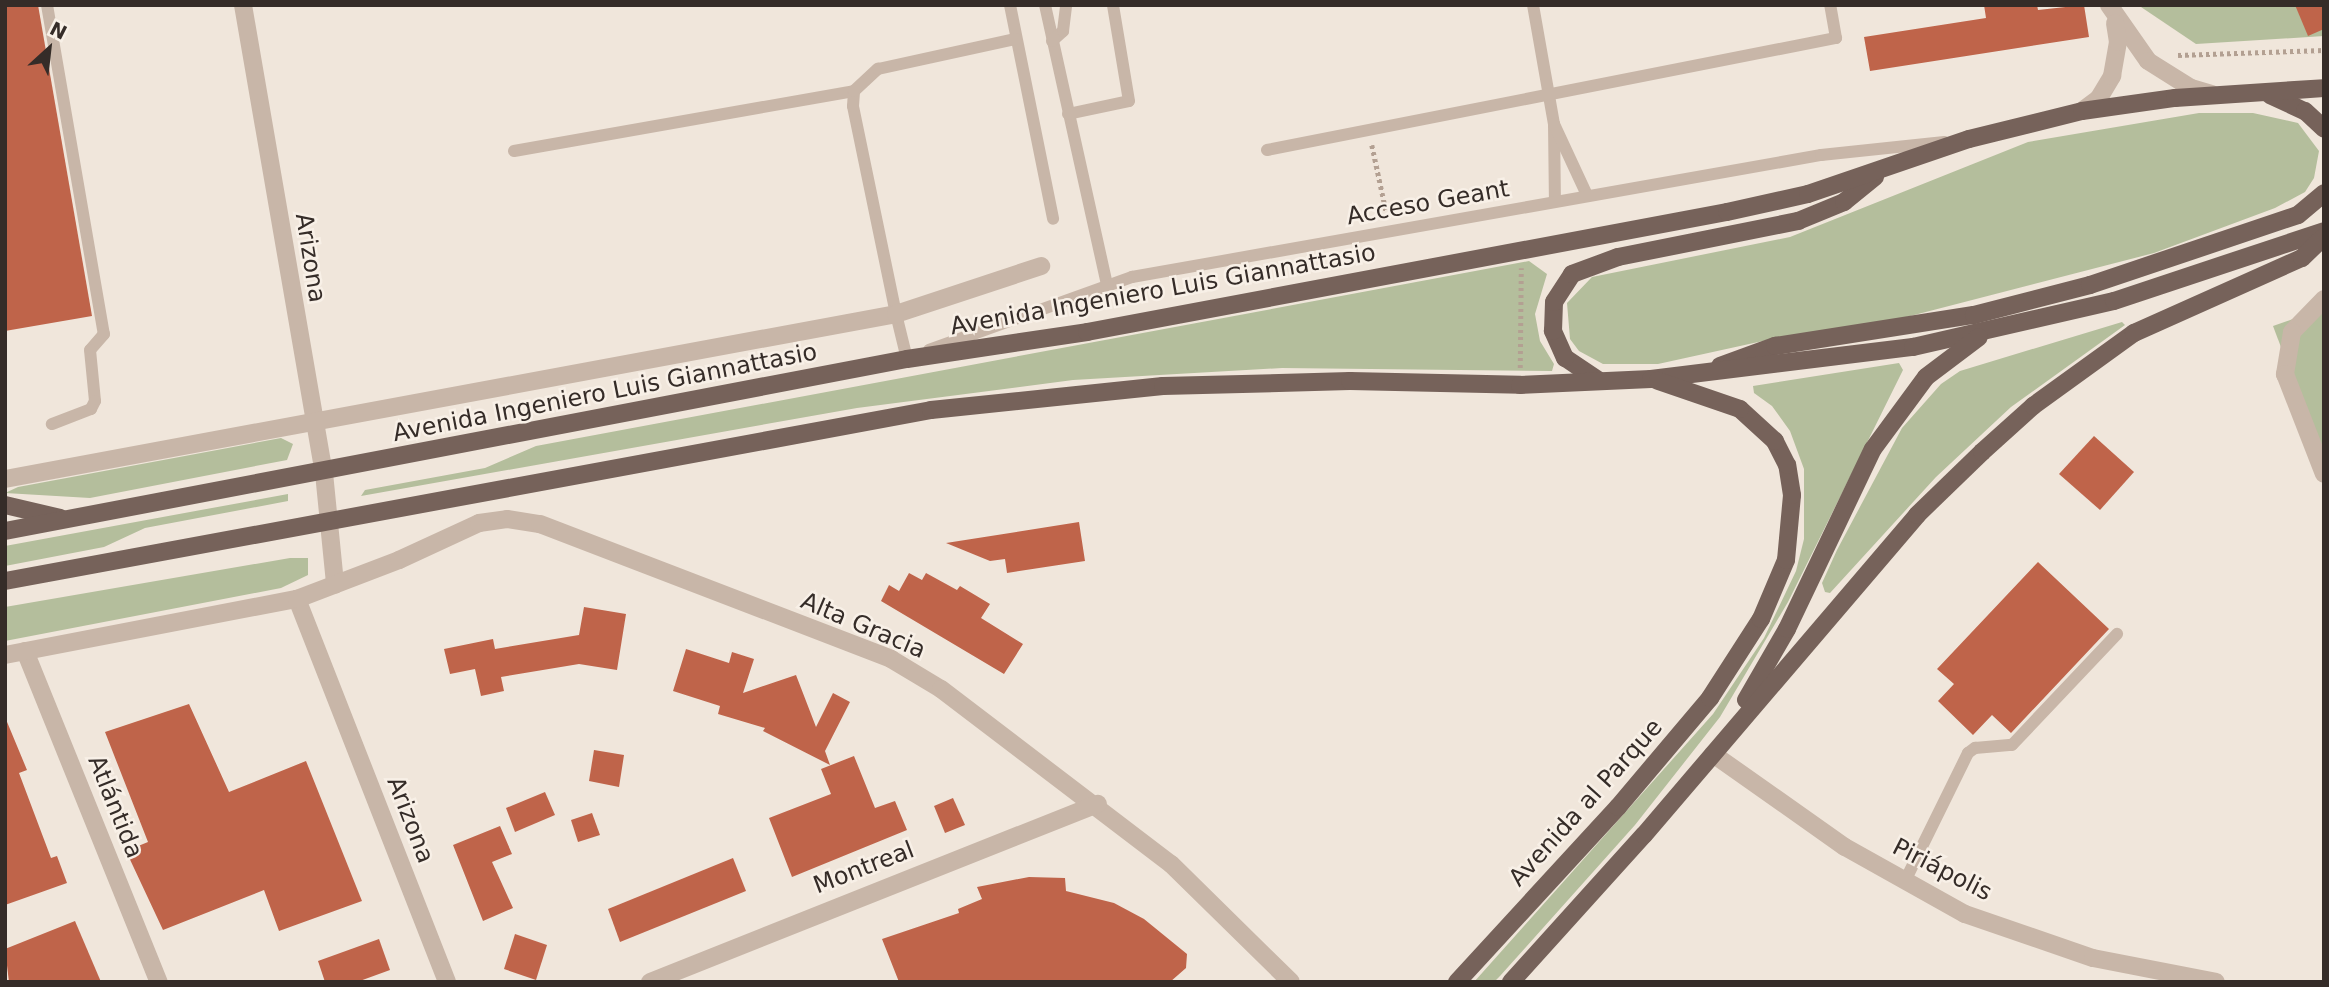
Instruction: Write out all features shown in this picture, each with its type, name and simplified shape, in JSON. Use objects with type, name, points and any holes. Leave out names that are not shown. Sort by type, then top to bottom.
[{"type":"main road","name":"Avenida Ingeniero Luis Giannattasio","points":[[5,531],[324,473],[907,359],[1087,332],[1727,212],[1808,194],[1969,139],[2082,111],[2216,95],[2266,94],[2324,88]]},
{"type":"main road","points":[[2266,94],[2305,111],[2324,129]]},
{"type":"main road","points":[[1601,382],[1565,358],[1553,331],[1555,302],[1572,274],[1618,257],[1798,221],[1844,202],[1883,170]]},
{"type":"main road","points":[[1707,372],[1775,346],[1974,314],[2043,298],[2298,215],[2324,193]]},
{"type":"main road","points":[[5,581],[327,518],[931,410],[1051,396],[1278,382],[1601,382],[1783,365],[1984,333],[2114,302],[2324,231]]},
{"type":"main road","points":[[1511,982],[1713,754],[1917,516],[2033,406],[2134,333],[2302,258],[2324,237]]},
{"type":"main road","points":[[1713,754],[1787,628],[1873,449],[1926,377],[1984,333],[2043,298]]},
{"type":"main road","name":"Avenida al Parque","points":[[1457,982],[1685,730],[1743,649],[1786,561],[1792,495],[1787,465],[1759,423],[1740,409],[1651,379]]},
{"type":"main road","points":[[5,505],[68,520]]},
{"type":"street","name":"Arizona","points":[[243,5],[312,420],[324,473],[335,584]]},
{"type":"street","points":[[2111,11],[2148,61],[2191,88],[2216,95]]},
{"type":"street","points":[[2082,111],[2107,89],[2112,76],[2118,42],[2111,11]]},
{"type":"street","name":"Avenida Ingeniero Luis Giannattasio","points":[[5,479],[312,420],[896,314],[1041,266]]},
{"type":"street","points":[[2324,299],[2292,332],[2285,374],[2324,474]]},
{"type":"street","name":"Alta Gracia","points":[[335,584],[479,523],[507,519],[540,524],[891,659],[941,689],[1098,804],[1171,864],[1291,982]]},
{"type":"street","points":[[5,654],[297,599],[335,584]]},
{"type":"street","name":"Arizona","points":[[297,599],[447,982]]},
{"type":"street","name":"Atlántida","points":[[24,651],[159,982]]},
{"type":"street","name":"Piriápolis","points":[[1713,754],[1833,839],[1965,914],[2093,958],[2216,982]]},
{"type":"street","name":"Montreal","points":[[650,982],[1098,804]]},
{"type":"lane","points":[[47,5],[104,334],[90,350],[95,401],[91,409],[52,424]]},
{"type":"lane","points":[[1010,5],[1053,219]]},
{"type":"lane","points":[[1045,5],[1107,285]]},
{"type":"lane","points":[[1052,41],[1063,31],[1066,5]]},
{"type":"lane","points":[[1068,114],[1129,101],[1113,5]]},
{"type":"lane","points":[[1533,5],[1554,124],[1555,201]]},
{"type":"lane","points":[[1267,150],[1836,38],[1830,5]]},
{"type":"lane","points":[[514,151],[854,91],[878,69],[1016,39]]},
{"type":"lane","points":[[854,91],[853,106],[907,359]]},
{"type":"lane","points":[[1554,124],[1587,195]]},
{"type":"lane","name":"Acceso Geant","points":[[907,359],[1107,285],[1587,195],[1821,155],[1969,139]]},
{"type":"lane","points":[[1905,880],[1968,753],[1975,748],[2012,745],[2117,634]]},
{"type":"path","points":[[2176,55],[2324,50]]},
{"type":"path","points":[[1368,130],[1390,231]]},
{"type":"path","points":[[1520,384],[1521,249]]},
{"type":"green space","points":[[2138,5],[2324,5],[2324,36],[2196,44]]},
{"type":"green space","points":[[2199,113],[2253,113],[2298,123],[2319,151],[2314,178],[2305,192],[2275,208],[2154,253],[1891,321],[1772,339],[1658,364],[1603,364],[1579,351],[1570,339],[1567,303],[1592,277],[1790,237],[2028,142]]},
{"type":"green space","points":[[1529,261],[1547,274],[1535,314],[1540,341],[1554,364],[1552,371],[1282,368],[1073,380],[857,408],[361,496],[365,490],[485,468],[536,446]]},
{"type":"green space","points":[[2324,308],[2324,461],[2273,326]]},
{"type":"green space","points":[[2122,322],[2125,325],[2011,407],[1936,477],[1830,593],[1825,592],[1822,583],[1837,550],[1902,428],[1941,384],[1960,371]]},
{"type":"green space","points":[[1899,363],[1903,370],[1788,602],[1720,717],[1635,825],[1500,976],[1494,982],[1474,982],[1713,714],[1764,638],[1796,571],[1804,539],[1804,469],[1790,431],[1772,406],[1754,393],[1753,386]]},
{"type":"green space","points":[[281,438],[293,444],[287,460],[90,498],[5,493],[18,487]]},
{"type":"green space","points":[[288,494],[288,501],[145,528],[104,547],[5,566],[5,546]]},
{"type":"green space","points":[[290,558],[308,558],[308,575],[281,588],[5,641],[5,607]]},
{"type":"building","points":[[5,5],[38,5],[92,316],[5,331]]},
{"type":"building","points":[[1984,5],[2037,5],[2038,10],[2084,5],[2089,37],[1870,71],[1864,37],[1986,18]]},
{"type":"building","points":[[2295,5],[2324,5],[2324,29],[2308,36]]},
{"type":"building","points":[[2094,436],[2134,472],[2100,510],[2059,474]]},
{"type":"building","points":[[1079,522],[1085,561],[1007,573],[1005,559],[990,561],[946,543]]},
{"type":"building","points":[[2038,562],[2109,629],[2011,733],[1992,715],[1973,735],[1938,701],[1954,684],[1937,669]]},
{"type":"building","points":[[909,573],[922,580],[926,573],[957,590],[960,586],[990,604],[981,618],[1023,644],[1004,674],[881,601],[889,585],[899,591]]},
{"type":"building","points":[[584,607],[626,614],[617,670],[579,664],[501,677],[504,691],[481,696],[475,669],[450,674],[444,649],[493,639],[495,649],[579,635]]},
{"type":"building","points":[[686,649],[729,663],[732,652],[754,659],[743,693],[796,675],[816,727],[833,693],[850,702],[825,751],[830,765],[763,731],[765,728],[718,714],[720,706],[673,691]]},
{"type":"building","points":[[189,704],[229,792],[306,761],[362,901],[279,931],[264,890],[163,930],[126,851],[148,842],[105,732]]},
{"type":"building","points":[[5,717],[27,770],[19,773],[51,858],[57,856],[67,883],[5,905]]},
{"type":"building","points":[[594,750],[624,755],[619,787],[589,781]]},
{"type":"building","points":[[854,756],[875,808],[895,801],[907,830],[792,877],[769,818],[831,794],[821,769]]},
{"type":"building","points":[[545,792],[555,815],[515,832],[506,808]]},
{"type":"building","points":[[953,798],[965,825],[945,833],[934,806]]},
{"type":"building","points":[[592,813],[600,835],[578,842],[571,820]]},
{"type":"building","points":[[500,826],[512,854],[492,862],[513,908],[483,921],[453,845]]},
{"type":"building","points":[[733,858],[746,891],[620,942],[608,909]]},
{"type":"building","points":[[1029,877],[1065,878],[1066,891],[1114,903],[1144,919],[1187,954],[1186,968],[1170,982],[899,982],[882,939],[959,913],[958,909],[982,899],[977,887]]},
{"type":"building","points":[[75,921],[101,982],[9,982],[5,949]]},
{"type":"building","points":[[515,934],[547,945],[536,980],[504,969]]},
{"type":"building","points":[[379,939],[390,970],[357,982],[325,982],[318,961]]}]
